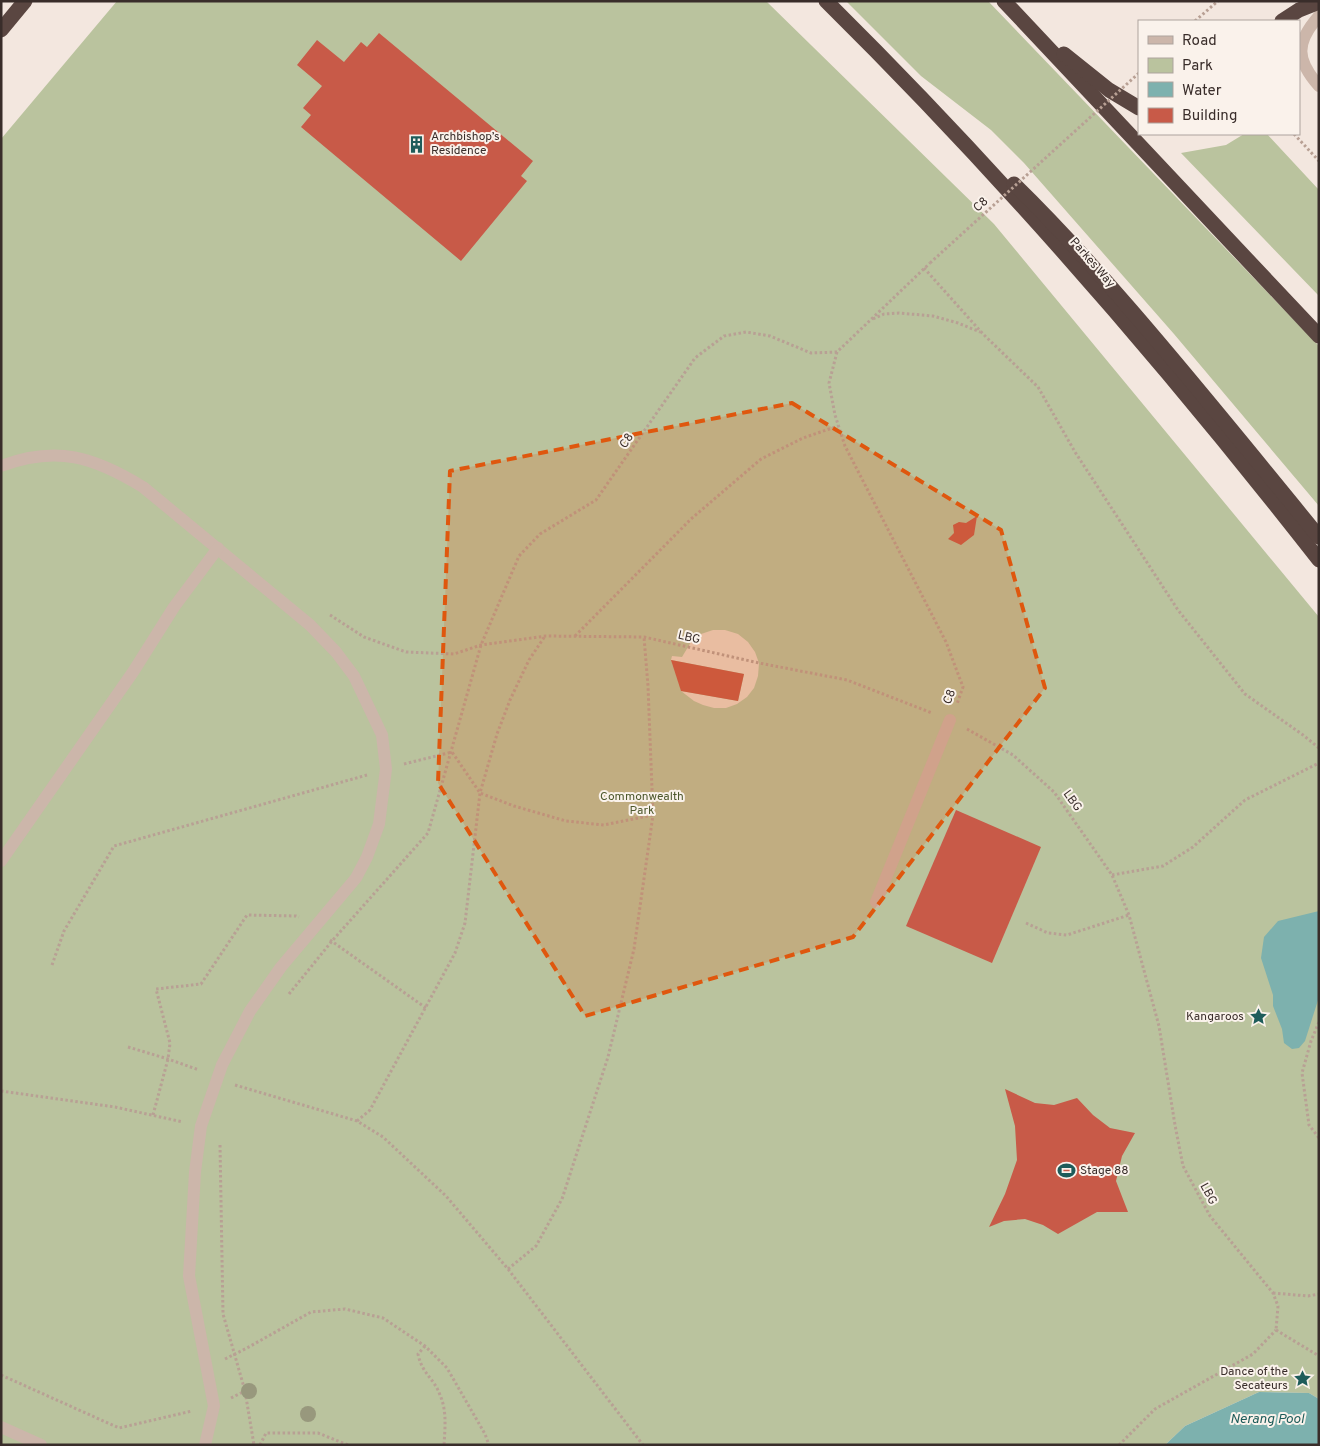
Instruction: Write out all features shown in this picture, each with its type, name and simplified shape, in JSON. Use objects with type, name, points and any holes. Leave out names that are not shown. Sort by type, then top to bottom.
[{"type":"highway","name":"Parkes Way","points":[[826,1],[921,98],[1064,254],[1230,448],[1319,560]]},
{"type":"highway","points":[[1004,1],[1319,336]]},
{"type":"highway","points":[[1284,20],[1299,10],[1319,2]]},
{"type":"highway","points":[[1,30],[24,4]]},
{"type":"highway","points":[[1024,22],[1109,90],[1138,107]]},
{"type":"highway","points":[[921,98],[1025,196],[1097,271],[1195,385],[1319,537]]},
{"type":"street","points":[[1319,16],[1308,30],[1301,56],[1307,73],[1319,86]]},
{"type":"street","points":[[1,466],[41,455],[75,456],[115,470],[143,487],[310,625],[336,652],[354,676],[382,735],[386,769],[379,824],[368,857],[356,878],[315,929],[281,967],[250,1011],[222,1065],[201,1126],[195,1172],[189,1276],[214,1406],[205,1445]]},
{"type":"street","points":[[1,861],[133,672],[174,607],[218,548]]},
{"type":"street","points":[[876,902],[950,720]]},
{"type":"street","points":[[1,1427],[41,1445]]},
{"type":"path","points":[[1197,20],[1218,1]]},
{"type":"path","name":"C8","points":[[950,720],[964,688],[946,642],[845,446],[838,426],[829,383],[837,352],[924,268],[1138,74]]},
{"type":"path","points":[[1295,135],[1319,161]]},
{"type":"path","points":[[924,268],[983,334],[1038,387],[1075,452],[1178,610],[1245,694],[1319,748]]},
{"type":"path","points":[[869,321],[884,314],[899,313],[932,316],[958,322],[983,334]]},
{"type":"path","name":"C8","points":[[480,646],[518,556],[540,534],[596,500],[695,358],[724,336],[746,332],[770,336],[811,353],[837,352]]},
{"type":"path","points":[[574,636],[692,518],[761,459],[804,438],[838,426]]},
{"type":"path","points":[[356,1121],[370,1110],[455,953],[465,923],[480,793],[497,734],[510,700],[530,660],[546,636]]},
{"type":"path","name":"LBG","points":[[480,646],[546,636],[644,637],[847,680],[950,720],[1013,755],[1054,792],[1112,875],[1129,915],[1159,1026],[1183,1166],[1210,1216],[1273,1293],[1278,1306],[1276,1330]]},
{"type":"path","points":[[508,1269],[536,1246],[562,1199],[608,1057],[634,949],[654,815],[644,637]]},
{"type":"path","points":[[52,965],[64,931],[114,846],[452,752],[480,793],[514,806],[566,822],[604,826],[654,815]]},
{"type":"path","points":[[1112,875],[1163,866],[1194,847],[1245,800],[1319,763]]},
{"type":"path","points":[[153,1115],[168,1059],[170,1043],[156,989],[202,984],[247,914],[296,916],[426,1008]]},
{"type":"path","points":[[1026,923],[1048,933],[1067,935],[1129,915]]},
{"type":"path","points":[[1319,1022],[1311,1041],[1302,1073],[1309,1125],[1319,1138]]},
{"type":"path","points":[[128,1047],[168,1059],[234,1085],[356,1121],[383,1137],[446,1196],[508,1269],[643,1445]]},
{"type":"path","points":[[1,1091],[116,1107],[220,1129],[223,1314],[245,1391],[254,1445]]},
{"type":"path","points":[[1273,1293],[1308,1296],[1319,1294]]},
{"type":"path","points":[[205,1366],[234,1355],[311,1312],[345,1309],[383,1318],[425,1346],[447,1368],[485,1434],[489,1445]]},
{"type":"path","points":[[1119,1445],[1155,1410],[1254,1354],[1276,1330],[1319,1356]]},
{"type":"path","points":[[425,1346],[418,1354],[420,1365],[440,1393],[444,1408],[444,1445]]},
{"type":"path","points":[[1,1375],[119,1428],[214,1406],[245,1391]]},
{"type":"path","points":[[260,1445],[266,1434],[318,1434],[348,1445]]},
{"type":"highlighted area","points":[[792,403],[1001,530],[1045,688],[853,937],[585,1016],[438,783],[450,471]]},
{"type":"green space","name":"Commonwealth Park","points":[[117,1],[766,1],[994,224],[1319,617],[1319,1399],[1309,1393],[1259,1392],[1185,1426],[1165,1445],[1,1445],[1,139]]},
{"type":"green space","points":[[846,1],[988,1],[1319,346],[1319,506],[1174,334],[1024,163],[991,130],[921,76]]},
{"type":"green space","points":[[1242,135],[1268,135],[1319,190],[1319,296],[1181,153],[1226,145]]},
{"type":"shaded area","points":[[713,630],[725,630],[738,634],[748,642],[755,652],[759,663],[758,676],[754,688],[747,697],[737,704],[726,708],[714,708],[703,705],[681,691],[738,701],[744,674],[671,660],[672,656],[682,657],[691,642],[701,634]]},
{"type":"water","points":[[1319,911],[1319,997],[1305,1041],[1299,1048],[1292,1049],[1284,1043],[1282,1029],[1273,1006],[1273,995],[1261,958],[1264,937],[1278,921]]},
{"type":"water","name":"Nerang Pool","points":[[1259,1392],[1309,1393],[1319,1399],[1319,1445],[1165,1445],[1185,1426]]},
{"type":"building","name":"Archbishop’s Residence","points":[[379,33],[533,161],[521,176],[527,181],[461,261],[301,127],[311,115],[303,108],[322,86],[297,65],[317,40],[344,62],[361,42],[367,47]]},
{"type":"building","points":[[977,516],[974,535],[961,545],[948,539],[954,533],[953,525],[959,522],[966,523]]},
{"type":"building","points":[[671,660],[744,674],[738,701],[681,691]]},
{"type":"building","points":[[956,810],[1041,847],[992,963],[906,926]]},
{"type":"building","name":"Stage 88","points":[[1005,1089],[1035,1103],[1054,1105],[1077,1098],[1093,1115],[1110,1128],[1135,1133],[1122,1156],[1116,1181],[1128,1212],[1097,1212],[1058,1234],[1043,1225],[1025,1219],[1004,1221],[989,1227],[1005,1194],[1017,1160],[1015,1126]]},
{"type":"place","name":"Archbishop’s Residence","points":[[417,144]]},
{"type":"place","name":"Kangaroos","points":[[1258,1017]]},
{"type":"place","name":"Stage 88","points":[[1066,1171]]},
{"type":"place","name":"Dance of the Secateurs","points":[[1302,1379]]}]
